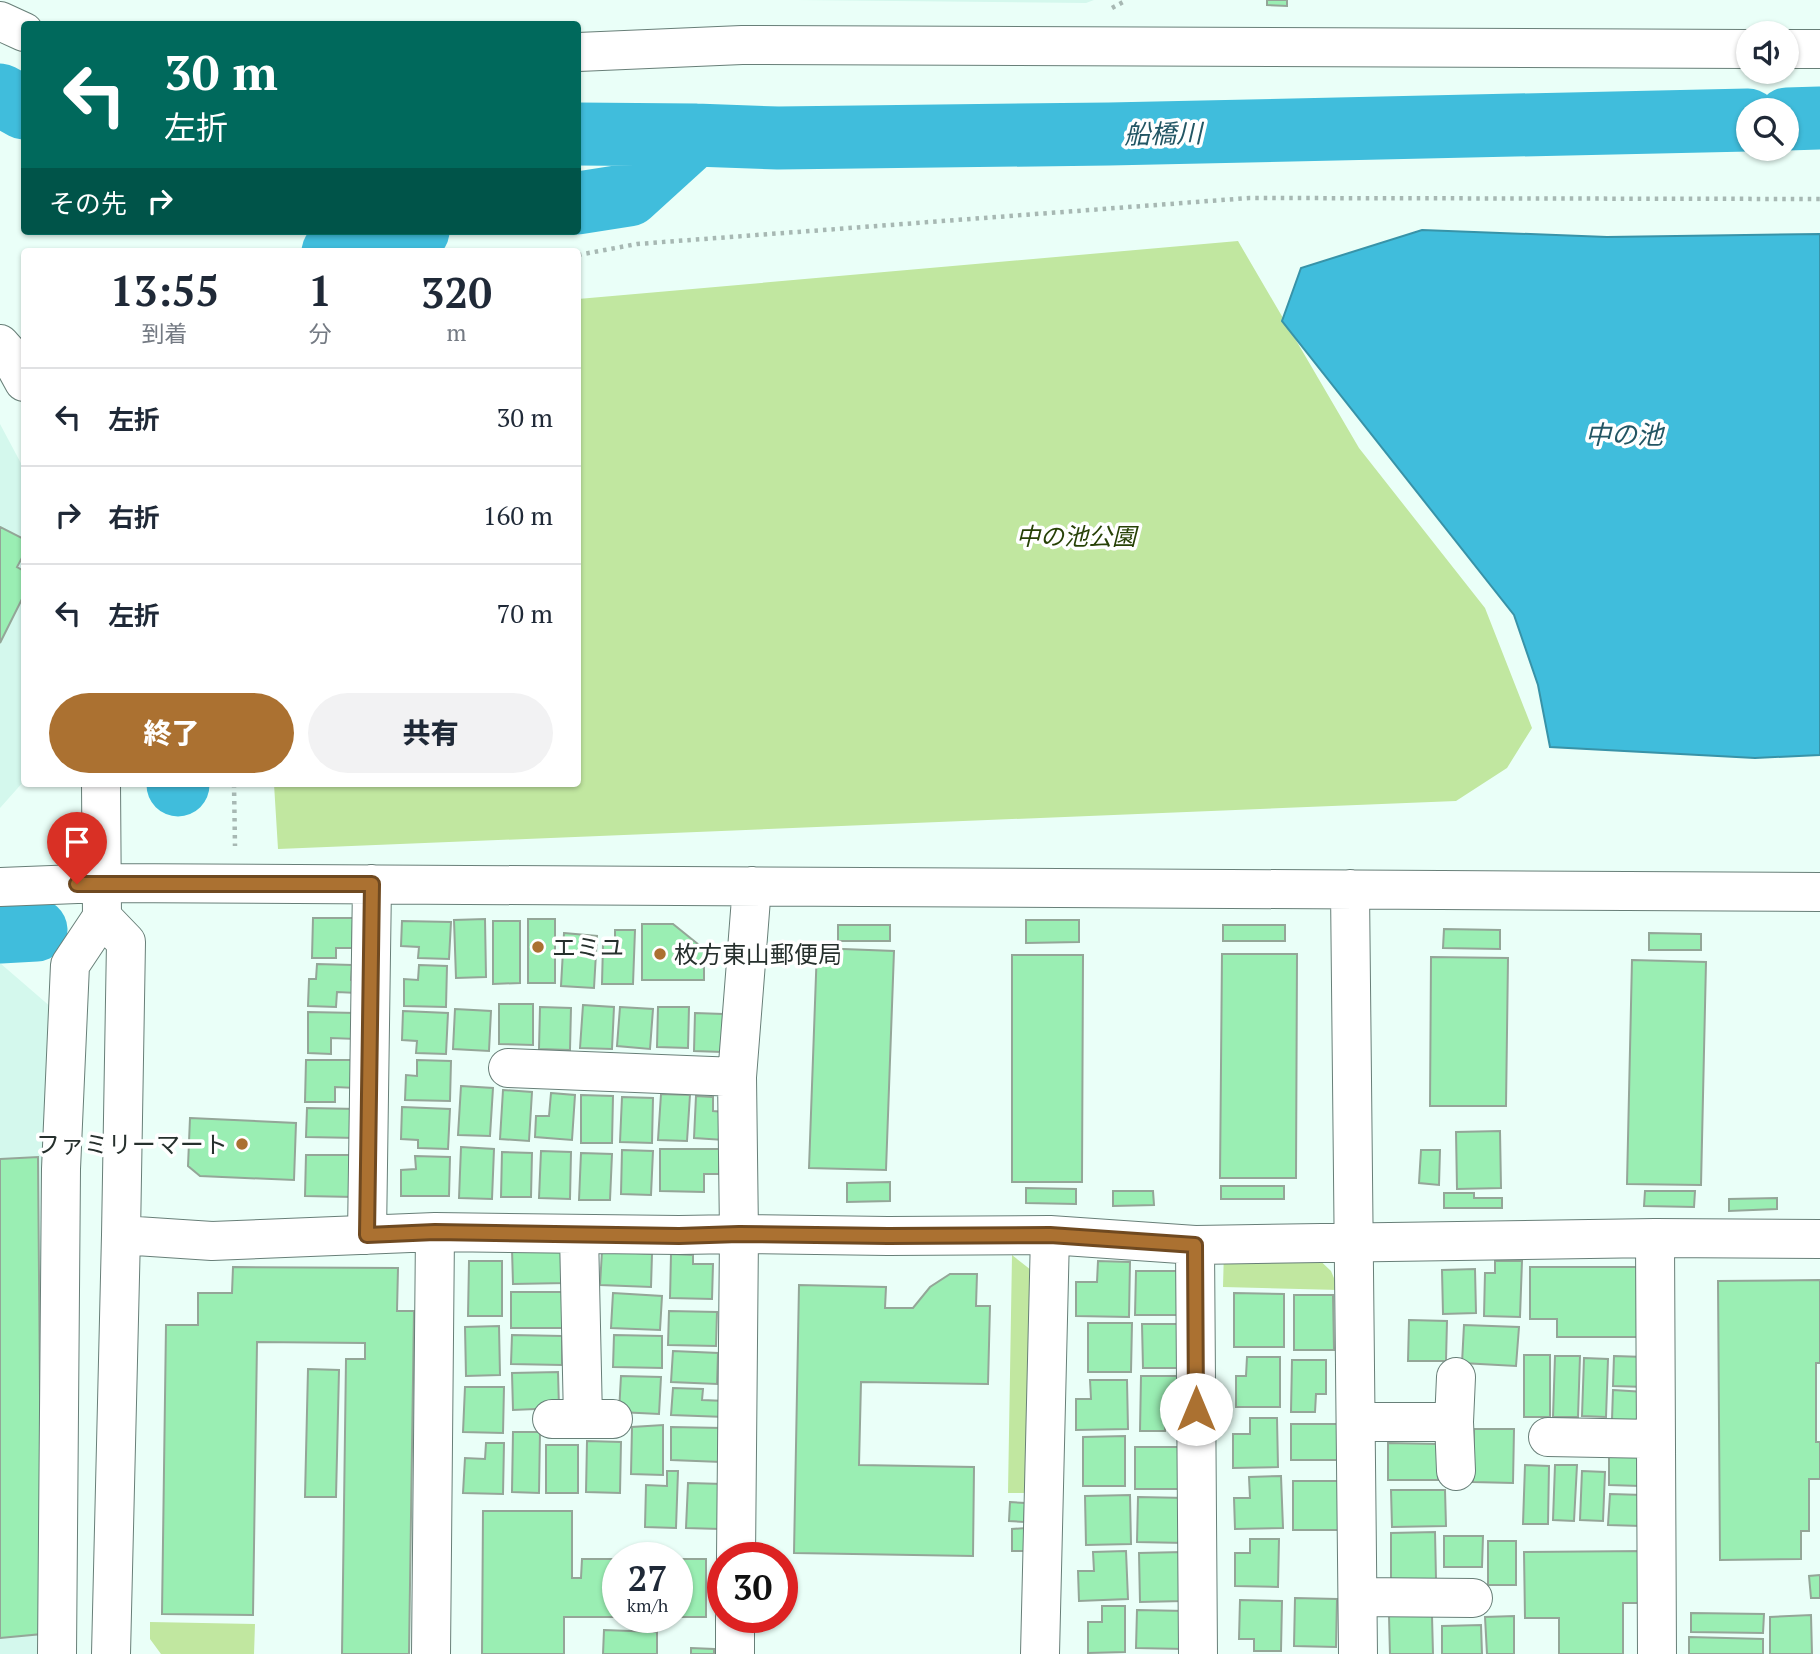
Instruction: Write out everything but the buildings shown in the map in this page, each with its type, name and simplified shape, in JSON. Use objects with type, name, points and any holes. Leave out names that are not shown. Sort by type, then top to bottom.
[{"type":"street","points":[[0,22],[21,31]]},
{"type":"street","points":[[581,52],[742,45],[1736,49]]},
{"type":"street","points":[[1799,49],[1820,49]]},
{"type":"street","points":[[0,344],[8,352],[21,376]]},
{"type":"street","points":[[101,787],[103,900],[126,942],[111,1654]]},
{"type":"street","points":[[367,1235],[372,884]]},
{"type":"street","points":[[0,887],[103,900],[372,884],[1820,892]]},
{"type":"street","points":[[736,1542],[739,1234],[737,1077],[752,886]]},
{"type":"street","points":[[1350,889],[1358,1654]]},
{"type":"street","points":[[57,1654],[61,1169],[70,965],[103,900]]},
{"type":"street","points":[[508,1068],[737,1077]]},
{"type":"street","points":[[121,1235],[212,1241],[435,1232],[1050,1235],[1195,1245],[1655,1238],[1820,1239]]},
{"type":"street","points":[[431,1654],[435,1232]]},
{"type":"street","points":[[579,1234],[583,1419]]},
{"type":"street","points":[[1040,1654],[1050,1235]]},
{"type":"street","points":[[1655,1238],[1657,1654]]},
{"type":"street","points":[[1195,1245],[1198,1654]]},
{"type":"street","points":[[1456,1377],[1456,1471]]},
{"type":"street","points":[[1356,1422],[1454,1422]]},
{"type":"street","points":[[1548,1437],[1656,1439]]},
{"type":"street","points":[[1358,1597],[1473,1598]]},
{"type":"street","points":[[735,1633],[735,1654]]},
{"type":"path","points":[[581,254],[637,244],[1249,198],[1820,199]]},
{"type":"path","points":[[233,787],[235,848]]},
{"type":"shaded area","points":[[797,0],[1094,0],[1086,3]]},
{"type":"shaded area","points":[[0,424],[21,463],[21,784],[0,808]]},
{"type":"shaded area","points":[[0,963],[52,1008],[37,1654],[0,1654]]},
{"type":"green space","name":"中の池公園","points":[[1238,241],[1359,448],[1485,608],[1532,728],[1507,768],[1456,801],[278,849],[274,787],[581,787],[581,299]]},
{"type":"green space","points":[[1224,1250],[1311,1252],[1331,1271],[1339,1290],[1223,1287]]},
{"type":"green space","points":[[1012,1255],[1031,1270],[1037,1493],[1008,1493]]},
{"type":"green space","points":[[150,1622],[255,1624],[254,1654],[161,1654],[150,1639]]},
{"type":"water","name":"中の池","points":[[1422,230],[1607,237],[1820,234],[1820,755],[1755,758],[1550,747],[1538,685],[1514,615],[1282,321],[1301,268]]},
{"type":"waterway","name":"船橋川","points":[[0,95],[21,106]]},
{"type":"waterway","name":"船橋川","points":[[1799,119],[1820,118]]},
{"type":"waterway","name":"船橋川","points":[[581,134],[778,138],[1109,134],[1736,120]]},
{"type":"waterway","points":[[581,203],[629,195],[695,135]]},
{"type":"waterway","points":[[349,248],[402,235]]},
{"type":"waterway","points":[[0,932],[36,930]]},
{"type":"place","name":"エミユ","points":[[538,947]]},
{"type":"place","name":"枚方東山郵便局","points":[[660,954]]},
{"type":"place","name":"ファミリーマート","points":[[242,1144]]},
{"type":"route","points":[[77,884],[372,884],[367,1235],[435,1232],[679,1236],[1050,1235],[1195,1245],[1196,1409]]}]
